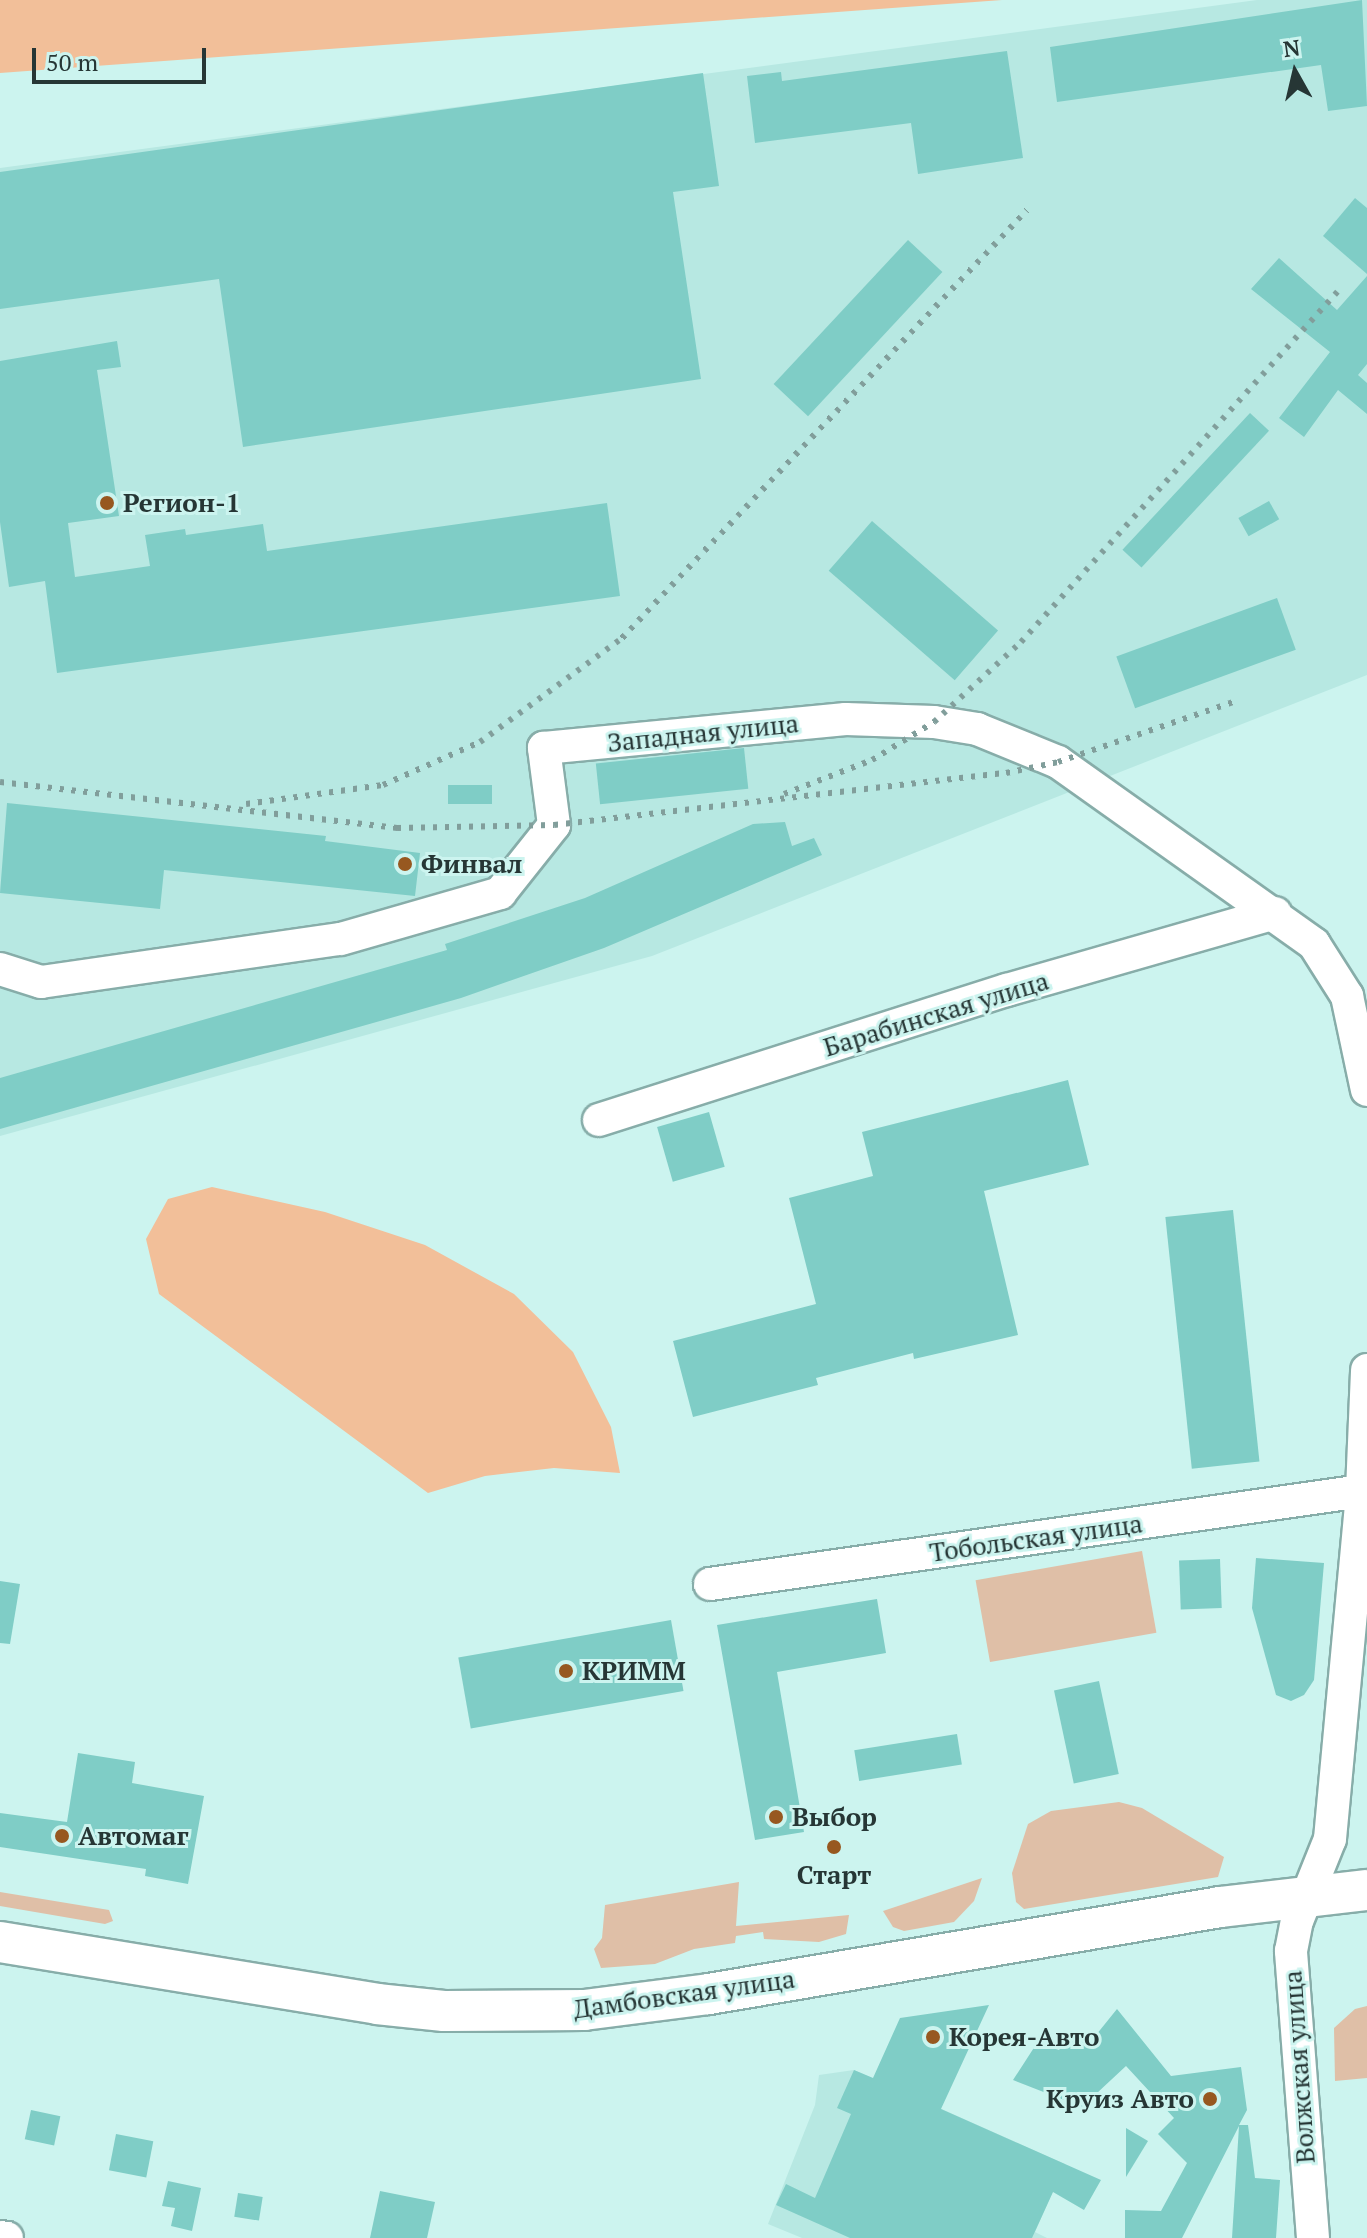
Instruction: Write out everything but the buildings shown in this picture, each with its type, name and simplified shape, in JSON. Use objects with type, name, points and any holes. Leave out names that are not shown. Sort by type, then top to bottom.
[{"type":"main road","name":"Дамбовская улица","points":[[0,1942],[417,2008],[584,2010],[1305,1897],[1367,1890]]},
{"type":"main road","points":[[0,1921],[86,1958]]},
{"type":"main road","points":[[0,1964],[86,1958]]},
{"type":"street","name":"Западная улица","points":[[0,969],[41,982],[341,939],[500,893],[554,825],[544,748],[846,719],[977,729],[1058,762],[1275,913],[1314,944],[1332,968],[1360,1039],[1367,1090]]},
{"type":"street","name":"Барабинская улица","points":[[599,1120],[1007,990],[1275,913]]},
{"type":"street","points":[[1305,1897],[1330,1839],[1362,1491],[1367,1370]]},
{"type":"street","name":"Тобольская улица","points":[[710,1584],[1362,1491]]},
{"type":"street","name":"Волжская улица","points":[[1305,1897],[1291,1967],[1313,2238]]},
{"type":"street","points":[[0,2237],[7,2238]]},
{"type":"shaded area","points":[[0,0],[1002,0],[0,73]]},
{"type":"shaded area","points":[[1257,0],[1367,0],[1367,675],[652,956],[0,1136],[0,168]]},
{"type":"shaded area","points":[[212,1187],[325,1212],[425,1245],[514,1294],[573,1352],[611,1427],[620,1473],[554,1468],[485,1476],[428,1493],[159,1294],[146,1239],[168,1199]]},
{"type":"shaded area","points":[[1142,1551],[1156,1633],[990,1662],[976,1580]]},
{"type":"shaded area","points":[[1119,1802],[1142,1808],[1224,1857],[1218,1877],[1024,1909],[1016,1902],[1012,1873],[1028,1824],[1051,1811]]},
{"type":"shaded area","points":[[982,1878],[974,1901],[954,1922],[904,1931],[893,1927],[883,1911]]},
{"type":"shaded area","points":[[739,1882],[736,1926],[849,1915],[846,1934],[819,1942],[764,1939],[763,1932],[736,1936],[735,1943],[694,1949],[655,1964],[601,1968],[594,1949],[602,1938],[605,1905]]},
{"type":"shaded area","points":[[0,1892],[109,1910],[113,1921],[105,1924],[0,1906]]},
{"type":"shaded area","points":[[1367,2006],[1367,2078],[1335,2081],[1334,2028],[1355,2009]]},
{"type":"shaded area","points":[[854,2070],[1065,2164],[1035,2232],[1047,2238],[802,2238],[768,2224],[815,2105],[819,2075]]},
{"type":"railway","points":[[246,804],[383,785],[480,742],[622,638],[1027,210]]},
{"type":"railway","points":[[784,794],[872,760],[934,722],[1021,642],[1340,289]]},
{"type":"railway","points":[[0,782],[397,828],[554,825],[1006,773],[1058,762],[1239,700]]},
{"type":"place","name":"Регион-1","points":[[107,503]]},
{"type":"place","name":"Финвал","points":[[405,864]]},
{"type":"place","name":"КРИММ","points":[[566,1671]]},
{"type":"place","name":"Выбор","points":[[776,1817]]},
{"type":"place","name":"Автомаг","points":[[62,1836]]},
{"type":"place","name":"Старт","points":[[834,1847]]},
{"type":"place","name":"Корея-Авто","points":[[933,2037]]},
{"type":"place","name":"Круиз Авто","points":[[1210,2099]]}]
